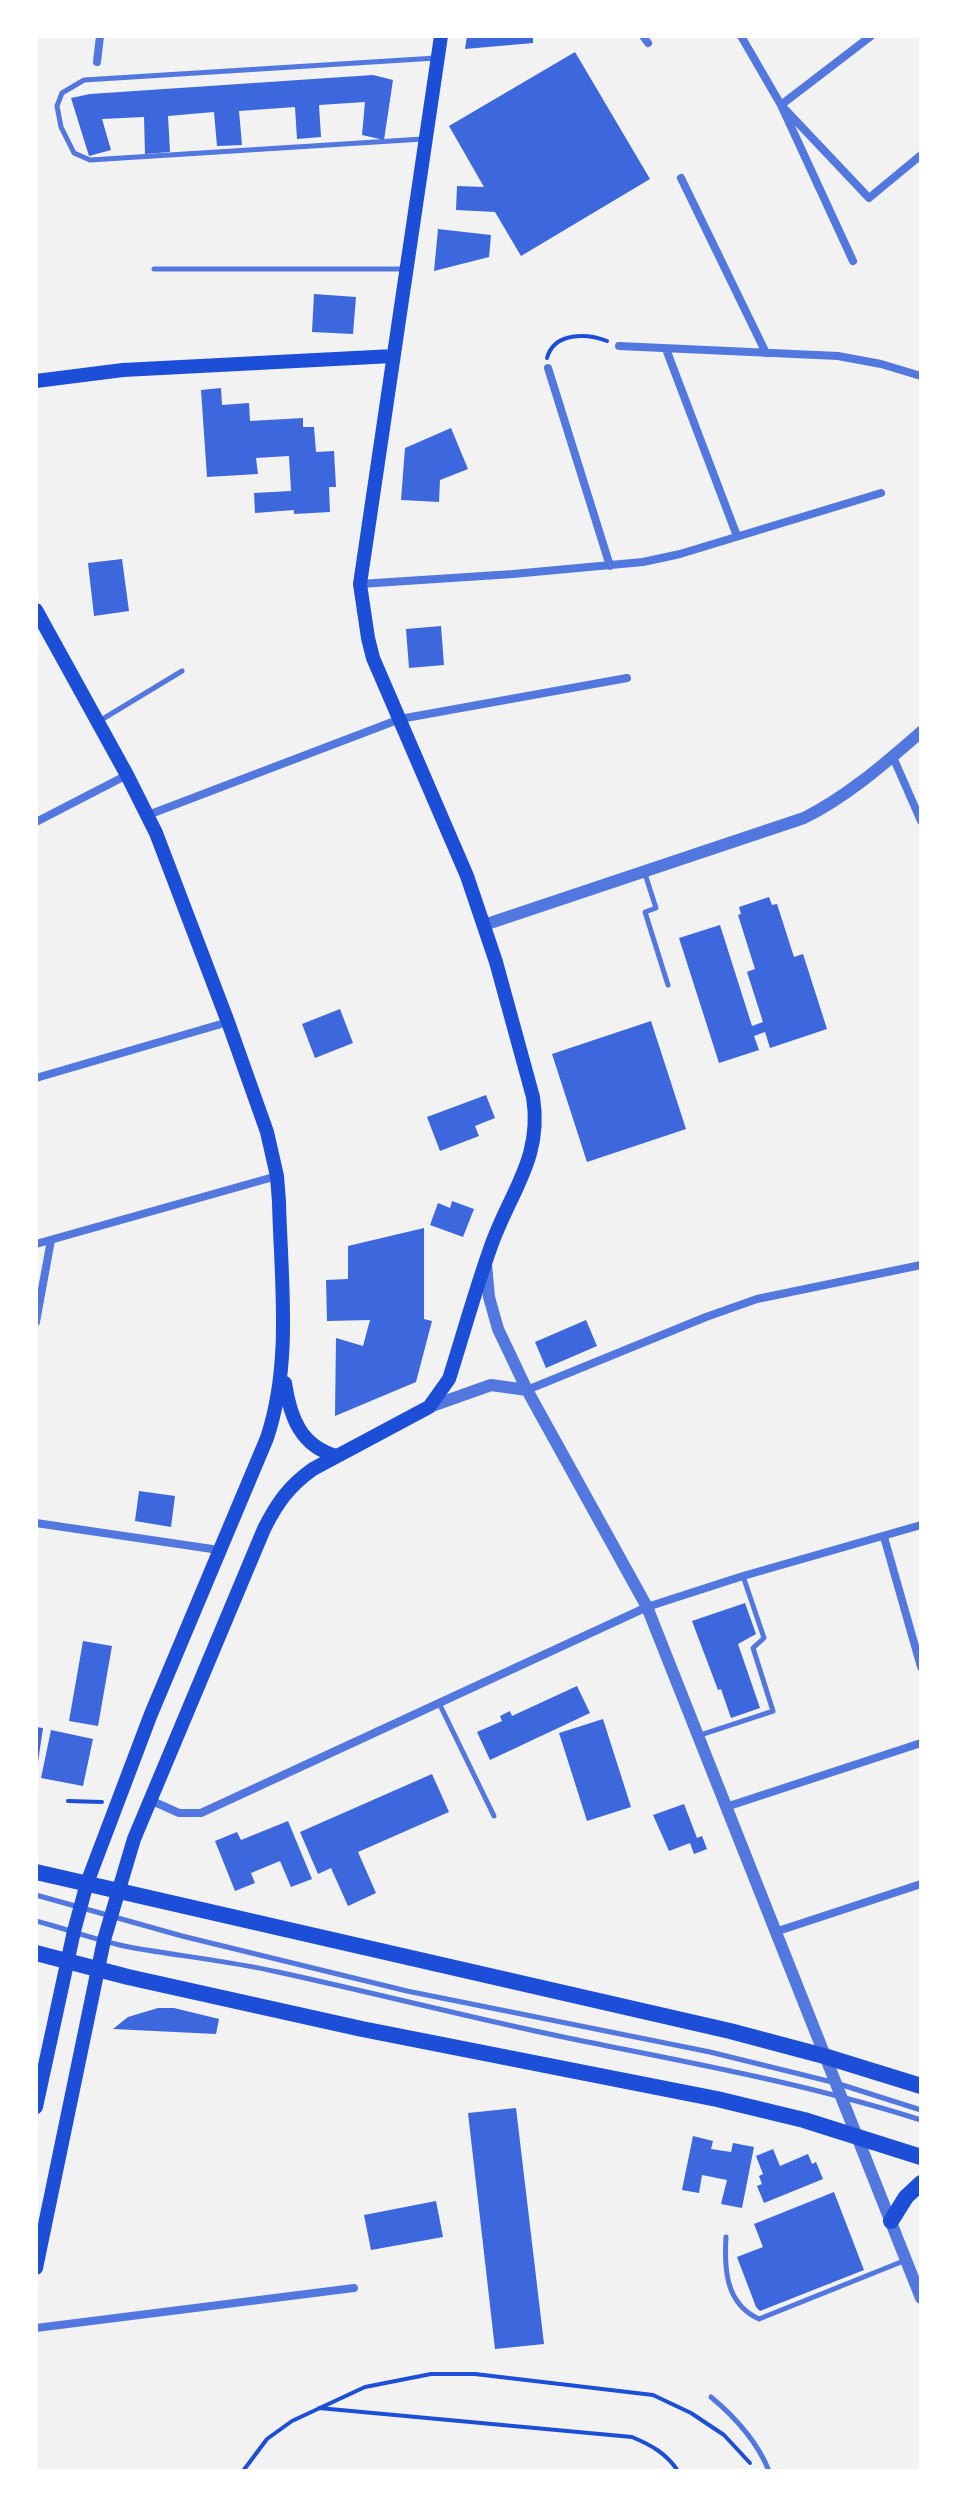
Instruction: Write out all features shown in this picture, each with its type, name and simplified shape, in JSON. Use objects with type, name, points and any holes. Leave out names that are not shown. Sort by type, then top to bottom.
[{"type":"main road","points":[[36,2268],[104,1940],[134,1839],[273,1510],[298,1479],[429,1407],[449,1379],[486,1259],[530,1158],[535,1126],[533,1097],[520,1046],[484,925],[448,828],[373,658],[360,584],[441,36]]},
{"type":"main road","points":[[36,381],[123,370],[393,356]]},
{"type":"main road","points":[[36,610],[148,815],[228,1022],[267,1132],[277,1176],[283,1367],[289,1402],[302,1436],[318,1449],[337,1456]]},
{"type":"main road","points":[[36,2107],[87,1883],[219,1550],[267,1438],[283,1367]]},
{"type":"main road","points":[[36,1872],[730,2031],[921,2086]]},
{"type":"main road","points":[[36,1953],[128,1977],[472,2052],[717,2099],[858,2135],[921,2157]]},
{"type":"main road","points":[[891,2221],[906,2197],[921,2183]]},
{"type":"street","points":[[97,62],[100,36]]},
{"type":"street","points":[[741,36],[781,105],[853,261]]},
{"type":"street","points":[[781,105],[871,36]]},
{"type":"street","points":[[781,105],[869,198],[921,155]]},
{"type":"street","points":[[681,178],[766,353]]},
{"type":"street","points":[[619,346],[838,356],[921,376]]},
{"type":"street","points":[[666,349],[737,536]]},
{"type":"street","points":[[548,368],[610,566]]},
{"type":"street","points":[[360,584],[610,566],[680,554],[881,493]]},
{"type":"street","points":[[148,815],[400,719],[627,678]]},
{"type":"street","points":[[484,925],[804,818],[844,796],[921,732]]},
{"type":"street","points":[[893,757],[921,821]]},
{"type":"street","points":[[36,822],[127,775]]},
{"type":"street","points":[[37,1076],[228,1022]]},
{"type":"street","points":[[36,1244],[277,1176]]},
{"type":"street","points":[[36,1322],[51,1240]]},
{"type":"street","points":[[486,1259],[498,1329],[527,1390],[647,1607],[921,2298]]},
{"type":"street","points":[[429,1407],[491,1385],[527,1390],[757,1299],[921,1265]]},
{"type":"street","points":[[36,1523],[219,1550]]},
{"type":"street","points":[[150,1800],[179,1813],[201,1813],[647,1607],[921,1525]]},
{"type":"street","points":[[884,1537],[921,1667]]},
{"type":"street","points":[[726,1807],[921,1743]]},
{"type":"street","points":[[775,1932],[921,1884]]},
{"type":"street","points":[[36,2328],[354,2288]]},
{"type":"lane","points":[[425,139],[90,160],[74,153],[61,127],[57,106],[62,93],[84,80],[437,57]]},
{"type":"lane","points":[[154,269],[406,269]]},
{"type":"lane","points":[[98,723],[182,671]]},
{"type":"lane","points":[[644,873],[656,908],[645,912],[668,985]]},
{"type":"lane","points":[[698,1736],[773,1711],[753,1648],[764,1638],[743,1576]]},
{"type":"lane","points":[[439,1703],[494,1816]]},
{"type":"lane","points":[[36,1895],[407,1991],[710,2052],[836,2083],[921,2110]]},
{"type":"lane","points":[[36,1921],[127,1947],[275,1971],[568,2038],[686,2060],[842,2096],[921,2120]]},
{"type":"lane","points":[[726,2237],[726,2275],[734,2296],[747,2314],[759,2319],[906,2260]]},
{"type":"lane","points":[[711,2397],[744,2429],[769,2471]]},
{"type":"path","points":[[548,368],[547,357],[552,347],[572,337],[593,336],[619,346]]},
{"type":"path","points":[[68,1801],[117,1803]]},
{"type":"path","points":[[243,2471],[267,2439],[316,2408],[365,2387],[431,2374],[475,2374],[653,2395],[691,2413],[724,2435],[756,2471]]},
{"type":"path","points":[[316,2408],[632,2437],[655,2447],[672,2461],[678,2471]]},
{"type":"building","points":[[467,36],[533,36],[533,43],[465,49]]},
{"type":"building","points":[[575,52],[650,179],[521,256],[495,212],[456,210],[457,186],[484,187],[449,126]]},
{"type":"building","points":[[373,75],[393,80],[384,140],[362,135],[365,102],[319,105],[321,137],[297,139],[295,107],[239,111],[242,145],[217,146],[214,112],[168,116],[170,152],[145,154],[144,117],[102,119],[111,150],[89,156],[71,98],[90,94]]},
{"type":"building","points":[[438,229],[491,235],[489,257],[434,271]]},
{"type":"building","points":[[314,294],[356,297],[353,334],[312,332]]},
{"type":"building","points":[[221,388],[222,405],[249,403],[250,421],[303,418],[303,427],[314,427],[316,452],[334,451],[336,487],[329,487],[330,512],[294,514],[294,510],[255,513],[254,493],[291,491],[289,456],[256,458],[258,474],[207,477],[201,390]]},
{"type":"building","points":[[451,428],[468,469],[440,480],[439,502],[401,500],[405,448]]},
{"type":"building","points":[[122,559],[129,611],[94,616],[88,563]]},
{"type":"building","points":[[441,626],[444,665],[409,668],[406,629]]},
{"type":"building","points":[[769,897],[772,905],[777,904],[794,957],[803,954],[827,1029],[770,1048],[765,1032],[754,1036],[759,1050],[719,1063],[679,938],[720,925],[752,1026],[763,1022],[747,972],[755,969],[738,915],[741,914],[739,907]]},
{"type":"building","points":[[340,1009],[353,1043],[315,1058],[302,1024]]},
{"type":"building","points":[[651,1021],[686,1129],[587,1162],[552,1054]]},
{"type":"building","points":[[486,1095],[495,1118],[475,1126],[479,1136],[440,1151],[427,1117]]},
{"type":"building","points":[[452,1201],[474,1209],[463,1237],[430,1225],[438,1203],[450,1208]]},
{"type":"building","points":[[424,1228],[424,1319],[432,1321],[416,1382],[335,1416],[336,1338],[363,1346],[370,1320],[327,1321],[326,1280],[348,1279],[348,1246]]},
{"type":"building","points":[[586,1320],[597,1346],[546,1368],[535,1342]]},
{"type":"building","points":[[139,1491],[175,1496],[171,1527],[135,1521]]},
{"type":"building","points":[[745,1603],[756,1634],[738,1644],[760,1708],[731,1718],[692,1621]]},
{"type":"building","points":[[83,1641],[112,1646],[98,1726],[69,1721]]},
{"type":"building","points":[[577,1686],[590,1713],[490,1760],[477,1732],[502,1721],[500,1716],[510,1711],[512,1716]]},
{"type":"building","points":[[603,1719],[631,1807],[587,1821],[559,1733]]},
{"type":"building","points":[[36,1727],[43,1728],[38,1762],[36,1762]]},
{"type":"building","points":[[51,1730],[93,1739],[83,1786],[41,1778]]},
{"type":"building","points":[[432,1774],[449,1812],[358,1852],[376,1893],[348,1906],[331,1868],[318,1874],[300,1832]]},
{"type":"building","points":[[684,1804],[697,1838],[702,1836],[707,1849],[694,1854],[690,1843],[669,1851],[653,1815]]},
{"type":"building","points":[[288,1821],[312,1879],[291,1887],[280,1861],[251,1873],[255,1883],[235,1891],[215,1841],[237,1832],[241,1840]]},
{"type":"building","points":[[158,2008],[174,2008],[219,2019],[216,2034],[113,2029],[128,2017]]},
{"type":"building","points":[[516,2108],[544,2344],[495,2349],[468,2113]]},
{"type":"building","points":[[693,2136],[713,2141],[711,2149],[731,2152],[733,2143],[754,2147],[742,2208],[721,2204],[727,2180],[702,2175],[699,2193],[682,2190]]},
{"type":"building","points":[[773,2149],[780,2166],[808,2154],[812,2164],[816,2162],[823,2179],[764,2203],[757,2186],[762,2184],[759,2176],[763,2174],[756,2156]]},
{"type":"building","points":[[834,2192],[864,2270],[760,2311],[737,2257],[763,2247],[754,2224]]},
{"type":"building","points":[[436,2201],[443,2237],[371,2250],[364,2215]]}]
